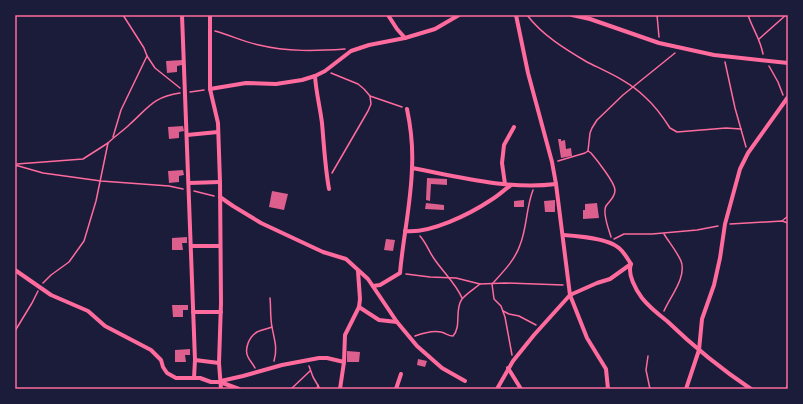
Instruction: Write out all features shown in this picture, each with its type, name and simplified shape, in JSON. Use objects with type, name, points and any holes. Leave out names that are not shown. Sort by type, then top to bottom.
[{"type":"street","points":[[182,15],[195,360],[194,378]]},
{"type":"street","points":[[210,15],[210,90],[216,112],[220,182],[221,312],[218,363],[221,389]]},
{"type":"street","points":[[388,15],[405,38]]},
{"type":"street","points":[[210,90],[246,83],[276,84],[302,80],[315,76],[351,51],[369,45],[435,30],[459,15]]},
{"type":"street","points":[[516,15],[528,73],[552,162],[570,295],[587,338],[606,369],[608,389]]},
{"type":"street","points":[[572,15],[590,19],[659,43],[714,55],[788,63]]},
{"type":"street","points":[[315,76],[316,93],[321,113],[324,163],[329,189]]},
{"type":"street","points":[[686,389],[699,350],[702,319],[714,285],[725,224],[740,169],[748,153],[786,98]]},
{"type":"street","points":[[373,286],[380,285],[400,273],[412,168],[407,109]]},
{"type":"street","points":[[505,184],[502,163],[504,145],[514,127]]},
{"type":"street","points":[[187,135],[218,132]]},
{"type":"street","points":[[412,168],[466,179],[511,185],[534,186],[556,184]]},
{"type":"street","points":[[189,183],[220,182]]},
{"type":"street","points":[[405,231],[417,232],[440,226],[493,199],[511,185]]},
{"type":"street","points":[[220,197],[261,223],[323,252],[346,259],[373,286],[397,322],[433,361],[465,381]]},
{"type":"street","points":[[563,235],[582,237],[611,244],[622,251],[631,264],[632,276],[636,288],[649,306],[699,350],[751,389]]},
{"type":"street","points":[[191,246],[220,246]]},
{"type":"street","points":[[497,389],[513,361],[570,295],[610,279],[631,264]]},
{"type":"street","points":[[15,270],[39,288],[67,303],[88,311],[106,326],[151,350],[161,360],[167,373],[176,378],[200,378],[211,382],[220,382],[257,371],[308,360],[327,358],[344,362]]},
{"type":"street","points":[[340,389],[344,362],[344,335],[359,307],[358,271]]},
{"type":"street","points":[[359,307],[379,320],[397,322]]},
{"type":"street","points":[[193,312],[221,312]]},
{"type":"street","points":[[195,360],[218,363]]},
{"type":"street","points":[[508,368],[521,389]]},
{"type":"street","points":[[396,389],[401,374]]},
{"type":"street","points":[[220,382],[239,389]]},
{"type":"path","points":[[15,165],[83,159],[108,143],[129,126],[152,103],[170,95],[184,93],[177,85],[154,68],[146,56],[144,48],[123,15]]},
{"type":"path","points":[[527,15],[546,36],[633,87],[649,100],[670,128],[674,131],[741,129]]},
{"type":"path","points":[[657,15],[659,43]]},
{"type":"path","points":[[748,15],[759,39],[764,60],[786,98]]},
{"type":"path","points":[[759,39],[786,15]]},
{"type":"path","points":[[210,30],[258,45],[270,47],[296,50],[346,49]]},
{"type":"path","points":[[552,162],[586,153],[588,151],[592,128],[597,120],[633,87],[682,48]]},
{"type":"path","points":[[113,138],[121,110],[146,56]]},
{"type":"path","points":[[724,56],[732,97],[748,153]]},
{"type":"path","points":[[325,70],[358,84],[370,96],[407,109]]},
{"type":"path","points":[[188,92],[210,90]]},
{"type":"path","points":[[327,182],[368,111],[371,104],[370,96]]},
{"type":"path","points":[[15,331],[39,288],[51,275],[69,262],[82,244],[89,226],[101,181],[108,143]]},
{"type":"path","points":[[588,151],[595,157],[615,188],[614,196],[606,205],[604,211],[607,225],[613,240],[624,234],[639,235],[697,230],[725,224],[782,221],[788,223]]},
{"type":"path","points":[[15,165],[44,173],[101,181],[169,186],[220,197]]},
{"type":"path","points":[[534,186],[519,248],[510,263],[492,284],[494,299],[504,311],[542,326]]},
{"type":"path","points":[[782,221],[788,216]]},
{"type":"path","points":[[417,232],[429,247],[436,261],[458,288],[462,298]]},
{"type":"path","points":[[662,317],[682,270],[681,262],[664,233]]},
{"type":"path","points":[[400,273],[430,277],[465,279],[480,284],[569,284]]},
{"type":"path","points":[[410,337],[429,332],[441,332],[449,336],[453,336],[456,332],[458,312],[462,298],[480,284]]},
{"type":"path","points":[[270,298],[272,327],[277,351],[272,368]]},
{"type":"path","points":[[504,311],[513,361]]},
{"type":"path","points":[[257,371],[248,358],[247,347],[250,337],[257,332],[272,327]]},
{"type":"path","points":[[648,356],[646,370],[650,389]]},
{"type":"path","points":[[308,360],[310,370],[320,389]]},
{"type":"path","points":[[291,389],[310,370]]},
{"type":"path","points":[[786,389],[788,384]]},
{"type":"path","points":[[317,389],[318,385]]},
{"type":"building","points":[[182,60],[182,65],[177,66],[177,72],[167,73],[166,61]]},
{"type":"building","points":[[183,126],[184,131],[179,132],[179,138],[169,139],[168,127]]},
{"type":"building","points":[[558,139],[561,139],[561,141],[565,140],[566,149],[571,148],[572,156],[561,158]]},
{"type":"building","points":[[183,170],[184,175],[179,176],[179,182],[169,183],[168,171]]},
{"type":"building","points":[[427,178],[447,179],[447,185],[431,184],[430,201],[426,200]]},
{"type":"building","points":[[272,191],[288,194],[284,210],[269,207]]},
{"type":"building","points":[[524,200],[524,207],[514,207],[514,201]]},
{"type":"building","points":[[555,200],[555,212],[545,212],[544,201]]},
{"type":"building","points":[[426,203],[444,205],[444,210],[425,209]]},
{"type":"building","points":[[597,203],[599,218],[583,219],[585,204]]},
{"type":"building","points":[[187,237],[187,243],[182,243],[183,250],[172,250],[172,238]]},
{"type":"building","points":[[386,239],[395,240],[393,251],[384,250]]},
{"type":"building","points":[[172,305],[188,305],[188,310],[183,310],[183,317],[173,317]]},
{"type":"building","points":[[190,349],[190,355],[185,355],[186,362],[175,362],[175,350]]},
{"type":"building","points":[[347,351],[360,352],[359,362],[347,362]]},
{"type":"building","points":[[418,359],[427,361],[425,367],[417,365]]}]
